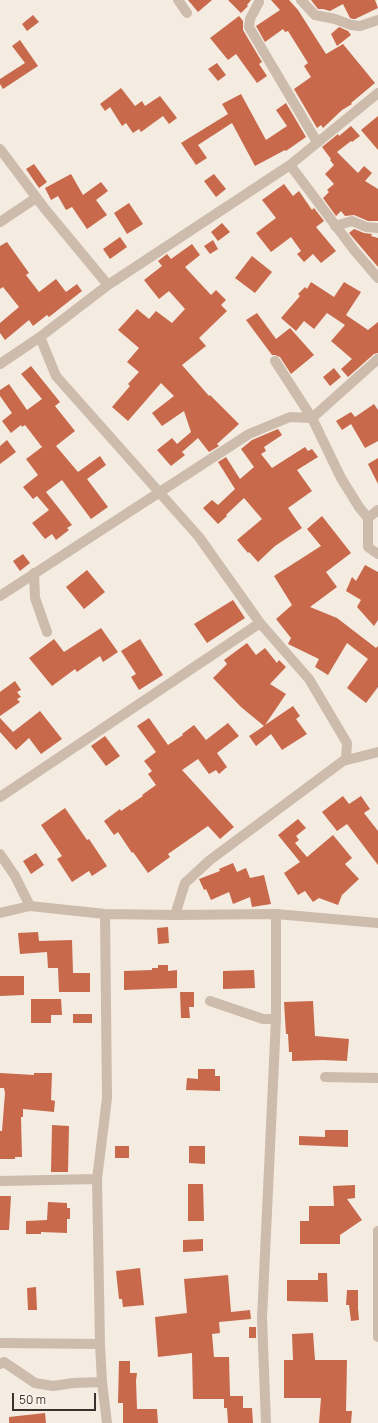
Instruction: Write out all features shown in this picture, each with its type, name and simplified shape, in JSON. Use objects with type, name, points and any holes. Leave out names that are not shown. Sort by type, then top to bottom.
[{"type":"street","points":[[178,0],[187,13]]},
{"type":"street","points":[[301,0],[315,15],[335,19],[351,25],[360,26],[378,20]]},
{"type":"street","points":[[260,2],[250,19],[249,26],[317,142]]},
{"type":"street","points":[[0,364],[40,337],[108,285],[290,165],[378,93]]},
{"type":"street","points":[[0,149],[36,198],[108,285]]},
{"type":"street","points":[[290,165],[335,226],[378,278]]},
{"type":"street","points":[[0,222],[36,198]]},
{"type":"street","points":[[335,226],[352,221],[366,227],[378,228]]},
{"type":"street","points":[[40,337],[56,376],[199,537],[260,623],[309,679],[347,743],[346,758],[343,761],[210,860],[185,883],[175,915]]},
{"type":"street","points":[[0,596],[249,434],[290,417],[312,418],[378,359]]},
{"type":"street","points":[[276,361],[312,418],[341,478],[358,506],[368,518],[368,547],[378,554]]},
{"type":"street","points":[[368,518],[378,510]]},
{"type":"street","points":[[34,573],[35,598],[47,632]]},
{"type":"street","points":[[0,797],[260,623]]},
{"type":"street","points":[[343,761],[378,752]]},
{"type":"street","points":[[0,854],[15,876],[30,906]]},
{"type":"street","points":[[0,913],[30,906],[105,914],[276,914],[378,923]]},
{"type":"street","points":[[105,914],[107,1098],[97,1180],[100,1344],[102,1382],[107,1423]]},
{"type":"street","points":[[266,1423],[262,1318],[276,1019],[276,914]]},
{"type":"street","points":[[210,1001],[263,1019],[276,1019]]},
{"type":"street","points":[[325,1077],[378,1078]]},
{"type":"street","points":[[0,1180],[97,1180]]},
{"type":"street","points":[[378,1231],[378,1337]]},
{"type":"street","points":[[0,1343],[100,1344]]},
{"type":"street","points":[[0,1364],[4,1362],[35,1383],[53,1386],[73,1383],[102,1382]]},
{"type":"building","points":[[188,0],[212,0],[198,12]]},
{"type":"building","points":[[228,0],[251,0],[247,5],[248,6],[241,13]]},
{"type":"building","points":[[271,0],[289,0],[298,10],[326,54],[343,44],[375,83],[323,128],[321,125],[317,128],[294,89],[311,77],[304,66],[308,63],[288,31],[285,32],[283,29],[265,42],[256,26],[280,10]]},
{"type":"building","points":[[311,0],[375,0],[378,8],[353,19],[350,18],[343,4],[330,11],[318,9]]},
{"type":"building","points":[[33,15],[39,22],[27,31],[22,24]]},
{"type":"building","points":[[239,16],[243,21],[243,30],[262,62],[259,64],[267,76],[257,83],[236,54],[228,60],[210,38]]},
{"type":"building","points":[[339,27],[348,31],[351,35],[337,46],[331,34]]},
{"type":"building","points":[[20,40],[38,66],[3,89],[0,84],[0,79],[25,63],[12,46]]},
{"type":"building","points":[[217,63],[226,75],[218,81],[208,69]]},
{"type":"building","points":[[121,88],[135,106],[142,101],[145,106],[160,96],[177,118],[169,124],[163,116],[141,132],[139,129],[133,133],[126,123],[122,126],[110,107],[105,111],[100,104]]},
{"type":"building","points":[[241,94],[266,140],[287,126],[276,110],[286,103],[306,137],[286,151],[285,150],[255,166],[232,123],[198,145],[207,158],[196,165],[181,143],[228,114],[222,104]]},
{"type":"building","points":[[378,116],[378,150],[361,130]]},
{"type":"building","points":[[351,126],[360,136],[337,152],[358,173],[364,166],[372,173],[365,181],[378,189],[378,221],[368,221],[354,215],[345,216],[341,211],[336,216],[323,198],[329,192],[327,190],[334,184],[325,174],[334,165],[322,147]]},
{"type":"building","points":[[34,164],[47,182],[39,188],[26,169]]},
{"type":"building","points":[[71,174],[83,195],[101,182],[108,191],[96,200],[107,215],[87,229],[72,207],[66,210],[58,196],[51,200],[45,188]]},
{"type":"building","points":[[214,174],[226,189],[216,197],[204,181]]},
{"type":"building","points":[[284,184],[293,196],[299,191],[312,210],[314,208],[324,221],[316,227],[336,251],[321,263],[313,254],[304,262],[297,254],[301,251],[291,237],[271,252],[256,233],[276,218],[262,200]]},
{"type":"building","points":[[129,203],[143,224],[127,234],[114,213]]},
{"type":"building","points":[[222,223],[230,232],[218,241],[211,232]]},
{"type":"building","points":[[354,229],[372,234],[371,236],[378,238],[378,267],[349,233]]},
{"type":"building","points":[[120,237],[127,247],[110,259],[103,249]]},
{"type":"building","points":[[213,240],[218,249],[210,254],[204,246]]},
{"type":"building","points":[[7,242],[29,273],[26,275],[39,292],[56,279],[66,292],[77,284],[82,291],[49,317],[47,315],[33,326],[29,320],[5,340],[0,333],[0,323],[19,307],[3,287],[0,289],[0,246]]},
{"type":"building","points":[[192,244],[200,255],[185,267],[211,295],[216,290],[226,300],[221,305],[227,311],[199,338],[206,346],[182,365],[209,396],[210,395],[239,424],[217,444],[219,446],[209,452],[198,438],[182,452],[185,455],[171,466],[157,450],[172,438],[177,444],[191,432],[184,411],[162,426],[152,413],[174,396],[161,383],[128,421],[112,407],[130,386],[128,384],[139,372],[127,362],[139,348],[118,330],[137,309],[149,319],[156,311],[172,323],[185,309],[169,291],[159,299],[144,280],[162,266],[158,261],[167,254],[171,259]]},
{"type":"building","points":[[252,256],[272,272],[255,293],[235,278]]},
{"type":"building","points":[[311,282],[334,297],[344,282],[361,292],[346,315],[368,330],[378,322],[378,353],[374,354],[348,377],[341,369],[352,359],[331,341],[345,325],[327,313],[314,329],[304,321],[296,331],[281,318],[300,296],[298,294],[305,287],[307,289]]},
{"type":"building","points":[[257,313],[276,339],[290,328],[314,355],[291,374],[280,357],[272,355],[246,320]]},
{"type":"building","points":[[31,366],[60,402],[55,406],[75,431],[56,446],[78,472],[100,456],[106,465],[87,479],[108,507],[91,519],[62,480],[46,492],[72,525],[67,528],[69,530],[56,540],[52,534],[45,539],[32,523],[49,510],[37,496],[33,499],[23,487],[38,475],[26,459],[42,447],[25,425],[22,427],[21,425],[11,433],[2,421],[12,413],[0,396],[0,390],[9,384],[27,410],[42,399],[21,374]]},
{"type":"building","points":[[334,368],[341,377],[330,386],[323,377]]},
{"type":"building","points":[[374,404],[378,410],[378,441],[365,448],[351,424],[342,430],[336,421],[351,412],[355,417]]},
{"type":"building","points":[[278,429],[282,435],[264,447],[266,451],[261,454],[272,468],[305,447],[308,451],[312,449],[318,457],[297,470],[312,491],[288,508],[302,528],[275,546],[258,562],[237,540],[262,519],[244,498],[218,524],[203,508],[212,500],[218,505],[235,489],[218,462],[226,457],[240,479],[254,467],[241,449],[252,440]]},
{"type":"building","points":[[7,440],[16,452],[0,464],[0,446]]},
{"type":"building","points":[[378,458],[378,484],[368,464]]},
{"type":"building","points":[[322,516],[351,553],[326,572],[337,587],[310,607],[337,618],[376,648],[378,646],[378,687],[366,703],[347,688],[368,659],[347,643],[328,675],[315,667],[319,659],[288,644],[291,638],[276,619],[292,605],[274,576],[321,546],[307,529]]},
{"type":"building","points":[[23,554],[30,563],[20,571],[13,561]]},
{"type":"building","points":[[365,565],[378,572],[378,620],[374,626],[357,607],[361,600],[346,591],[352,577],[356,581]]},
{"type":"building","points":[[87,570],[105,592],[84,609],[66,587]]},
{"type":"building","points":[[233,600],[245,618],[207,643],[194,624]]},
{"type":"building","points":[[101,628],[118,652],[103,662],[100,656],[77,672],[75,669],[52,686],[29,658],[54,639],[64,652]]},
{"type":"building","points":[[140,639],[163,675],[139,690],[131,677],[136,674],[121,651]]},
{"type":"building","points":[[247,643],[256,655],[265,648],[277,663],[279,660],[286,667],[270,684],[286,694],[265,725],[293,706],[300,716],[296,719],[307,734],[282,750],[271,734],[256,746],[249,736],[264,726],[241,707],[213,678],[227,664],[224,660]]},
{"type":"building","points":[[15,681],[21,690],[17,692],[21,697],[17,699],[20,702],[0,716],[0,692]]},
{"type":"building","points":[[40,711],[62,739],[41,754],[29,738],[16,750],[0,732],[0,718],[13,732]]},
{"type":"building","points":[[149,718],[168,745],[183,735],[182,734],[194,725],[206,740],[228,723],[239,736],[217,753],[227,767],[219,774],[216,770],[209,774],[198,759],[182,770],[234,827],[220,839],[208,826],[168,854],[170,857],[148,873],[118,832],[114,835],[104,821],[120,809],[121,811],[143,796],[142,795],[156,785],[148,774],[152,771],[144,761],[156,752],[137,726]]},
{"type":"building","points":[[105,736],[120,756],[106,766],[91,746]]},
{"type":"building","points":[[343,796],[349,804],[361,796],[370,809],[364,813],[378,831],[378,865],[347,824],[337,831],[322,812]]},
{"type":"building","points":[[65,808],[87,840],[89,839],[107,866],[92,876],[89,871],[72,882],[57,859],[62,856],[41,825]]},
{"type":"building","points":[[298,819],[306,828],[296,836],[299,840],[295,843],[307,857],[333,835],[352,858],[345,864],[359,879],[342,895],[338,905],[319,898],[313,902],[305,891],[298,895],[284,873],[300,862],[278,835]]},
{"type":"building","points":[[36,853],[44,865],[31,874],[23,861]]},
{"type":"building","points":[[233,863],[237,872],[246,868],[250,878],[264,875],[271,904],[252,907],[250,897],[233,904],[229,892],[211,900],[199,879],[220,871],[219,869]]},
{"type":"building","points":[[168,927],[169,943],[158,944],[157,928]]},
{"type":"building","points":[[38,932],[39,941],[72,940],[73,973],[90,973],[90,992],[59,992],[58,968],[48,968],[47,952],[20,954],[18,933]]},
{"type":"building","points":[[158,965],[168,965],[168,971],[177,970],[177,988],[124,990],[124,971],[152,970],[152,968],[158,968]]},
{"type":"building","points":[[254,970],[255,988],[223,989],[223,971]]},
{"type":"building","points":[[0,976],[24,976],[24,995],[0,996]]},
{"type":"building","points":[[180,992],[194,992],[194,1007],[189,1007],[190,1018],[181,1018]]},
{"type":"building","points":[[31,999],[61,999],[62,1015],[51,1015],[51,1023],[31,1023]]},
{"type":"building","points":[[313,1001],[315,1036],[349,1039],[347,1061],[292,1061],[292,1052],[289,1052],[288,1034],[286,1034],[284,1002]]},
{"type":"building","points":[[73,1014],[92,1014],[92,1023],[73,1023]]},
{"type":"building","points":[[198,1069],[215,1069],[215,1076],[220,1076],[220,1091],[186,1090],[187,1078],[198,1079]]},
{"type":"building","points":[[0,1073],[34,1075],[34,1073],[52,1073],[51,1100],[55,1101],[54,1112],[23,1109],[23,1117],[21,1117],[22,1157],[15,1157],[15,1159],[0,1159],[0,1131],[2,1131],[5,1093],[4,1088],[0,1088]]},
{"type":"building","points":[[52,1125],[69,1126],[68,1172],[51,1172]]},
{"type":"building","points":[[325,1130],[348,1130],[348,1147],[299,1145],[299,1136],[325,1137]]},
{"type":"building","points":[[115,1146],[129,1146],[129,1158],[115,1158]]},
{"type":"building","points":[[189,1146],[205,1146],[205,1164],[189,1163]]},
{"type":"building","points":[[188,1184],[203,1184],[204,1221],[188,1221]]},
{"type":"building","points":[[355,1185],[355,1198],[347,1199],[362,1220],[340,1235],[340,1244],[300,1244],[300,1221],[309,1221],[309,1206],[334,1206],[333,1186]]},
{"type":"building","points":[[0,1196],[11,1196],[9,1230],[0,1230]]},
{"type":"building","points":[[48,1202],[67,1203],[67,1208],[70,1208],[70,1219],[67,1219],[67,1233],[41,1232],[41,1234],[26,1234],[26,1221],[47,1220]]},
{"type":"building","points":[[203,1239],[203,1251],[183,1252],[183,1240]]},
{"type":"building","points":[[140,1268],[144,1305],[123,1307],[122,1299],[119,1299],[116,1271]]},
{"type":"building","points":[[318,1273],[327,1273],[328,1302],[287,1301],[287,1280],[318,1280]]},
{"type":"building","points":[[228,1275],[231,1312],[250,1310],[251,1319],[219,1322],[220,1333],[212,1334],[214,1357],[229,1357],[230,1396],[243,1396],[243,1408],[252,1408],[253,1423],[228,1423],[227,1408],[224,1408],[224,1399],[193,1399],[192,1353],[158,1357],[155,1317],[187,1313],[184,1279]]},
{"type":"building","points":[[36,1287],[37,1310],[28,1310],[27,1288]]},
{"type":"building","points":[[347,1290],[358,1290],[359,1320],[351,1321],[349,1305],[346,1305]]},
{"type":"building","points":[[249,1327],[256,1327],[256,1338],[249,1338]]},
{"type":"building","points":[[313,1333],[315,1360],[347,1360],[346,1411],[352,1411],[351,1423],[319,1423],[321,1398],[284,1398],[284,1360],[293,1360],[292,1334]]},
{"type":"building","points":[[119,1361],[130,1361],[130,1373],[137,1373],[137,1409],[157,1409],[158,1423],[123,1423],[123,1403],[118,1403]]},
{"type":"building","points":[[45,1413],[46,1423],[9,1423],[9,1417]]}]
